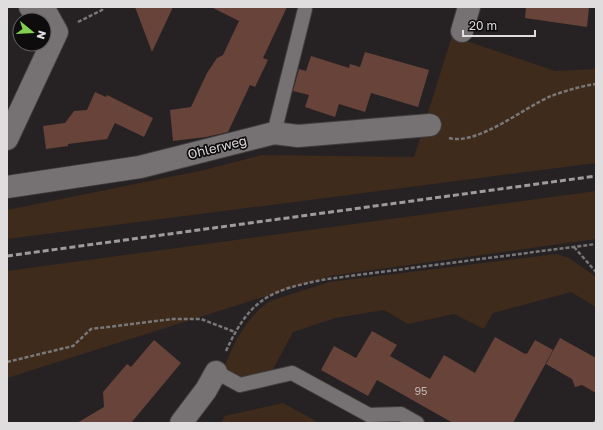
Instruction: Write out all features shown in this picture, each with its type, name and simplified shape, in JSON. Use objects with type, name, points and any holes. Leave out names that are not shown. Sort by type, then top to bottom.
[{"type":"street","points":[[7,139],[57,32],[47,14],[30,7]]},
{"type":"street","points":[[462,31],[469,7]]},
{"type":"street","name":"Ohlerweg","points":[[7,187],[140,167],[274,134],[298,136],[430,125]]},
{"type":"street","points":[[182,423],[206,390],[216,372]]},
{"type":"lane","points":[[274,134],[305,9]]},
{"type":"lane","points":[[216,372],[240,385],[292,373],[369,415],[401,414],[416,423]]},
{"type":"path","points":[[57,32],[102,10],[103,7]]},
{"type":"path","points":[[430,125],[437,128],[446,137],[456,140],[482,134],[551,96],[596,84]]},
{"type":"path","points":[[216,372],[235,332],[259,302],[268,296],[292,286],[328,279],[596,244]]},
{"type":"path","points":[[574,247],[596,272]]},
{"type":"path","points":[[7,362],[72,346],[91,329],[173,319],[201,319],[235,332]]},
{"type":"shaded area","points":[[452,36],[555,71],[596,69],[596,163],[7,239],[7,210],[204,170],[262,155],[414,157]]},
{"type":"shaded area","points":[[596,191],[596,239],[330,276],[7,378],[7,271]]},
{"type":"shaded area","points":[[556,254],[569,258],[596,277],[596,307],[571,292],[493,313],[484,329],[454,314],[408,324],[384,310],[335,318],[293,332],[271,373],[239,379],[224,368],[237,339],[247,323],[270,301],[329,282]]},
{"type":"shaded area","points":[[283,403],[316,421],[315,423],[221,423],[225,416]]},
{"type":"building","points":[[135,7],[173,7],[152,52]]},
{"type":"building","points":[[211,7],[287,7],[263,58],[268,60],[255,87],[250,85],[228,132],[206,137],[173,141],[170,110],[191,107],[207,73],[217,58],[223,55],[239,21]]},
{"type":"building","points":[[526,7],[589,7],[587,27],[525,18]]},
{"type":"building","points":[[365,52],[429,70],[418,107],[371,93],[365,112],[339,104],[335,117],[305,107],[309,95],[293,91],[299,69],[306,71],[311,56],[349,68],[350,64],[360,67]]},
{"type":"building","points":[[95,92],[106,97],[107,95],[153,118],[144,137],[115,123],[107,139],[68,144],[68,146],[46,149],[43,126],[65,123],[74,111],[87,110]]},
{"type":"building","points":[[372,331],[397,345],[390,356],[430,379],[444,355],[475,373],[495,337],[525,354],[527,354],[535,340],[553,350],[513,423],[453,423],[377,380],[368,396],[321,370],[334,346],[356,358]]},
{"type":"building","points":[[560,338],[596,358],[596,393],[582,385],[575,387],[572,379],[546,364]]},
{"type":"building","points":[[154,340],[181,363],[131,423],[77,423],[104,407],[103,392],[127,364],[131,367]]},
{"type":"railway","points":[[7,256],[596,176]]}]
